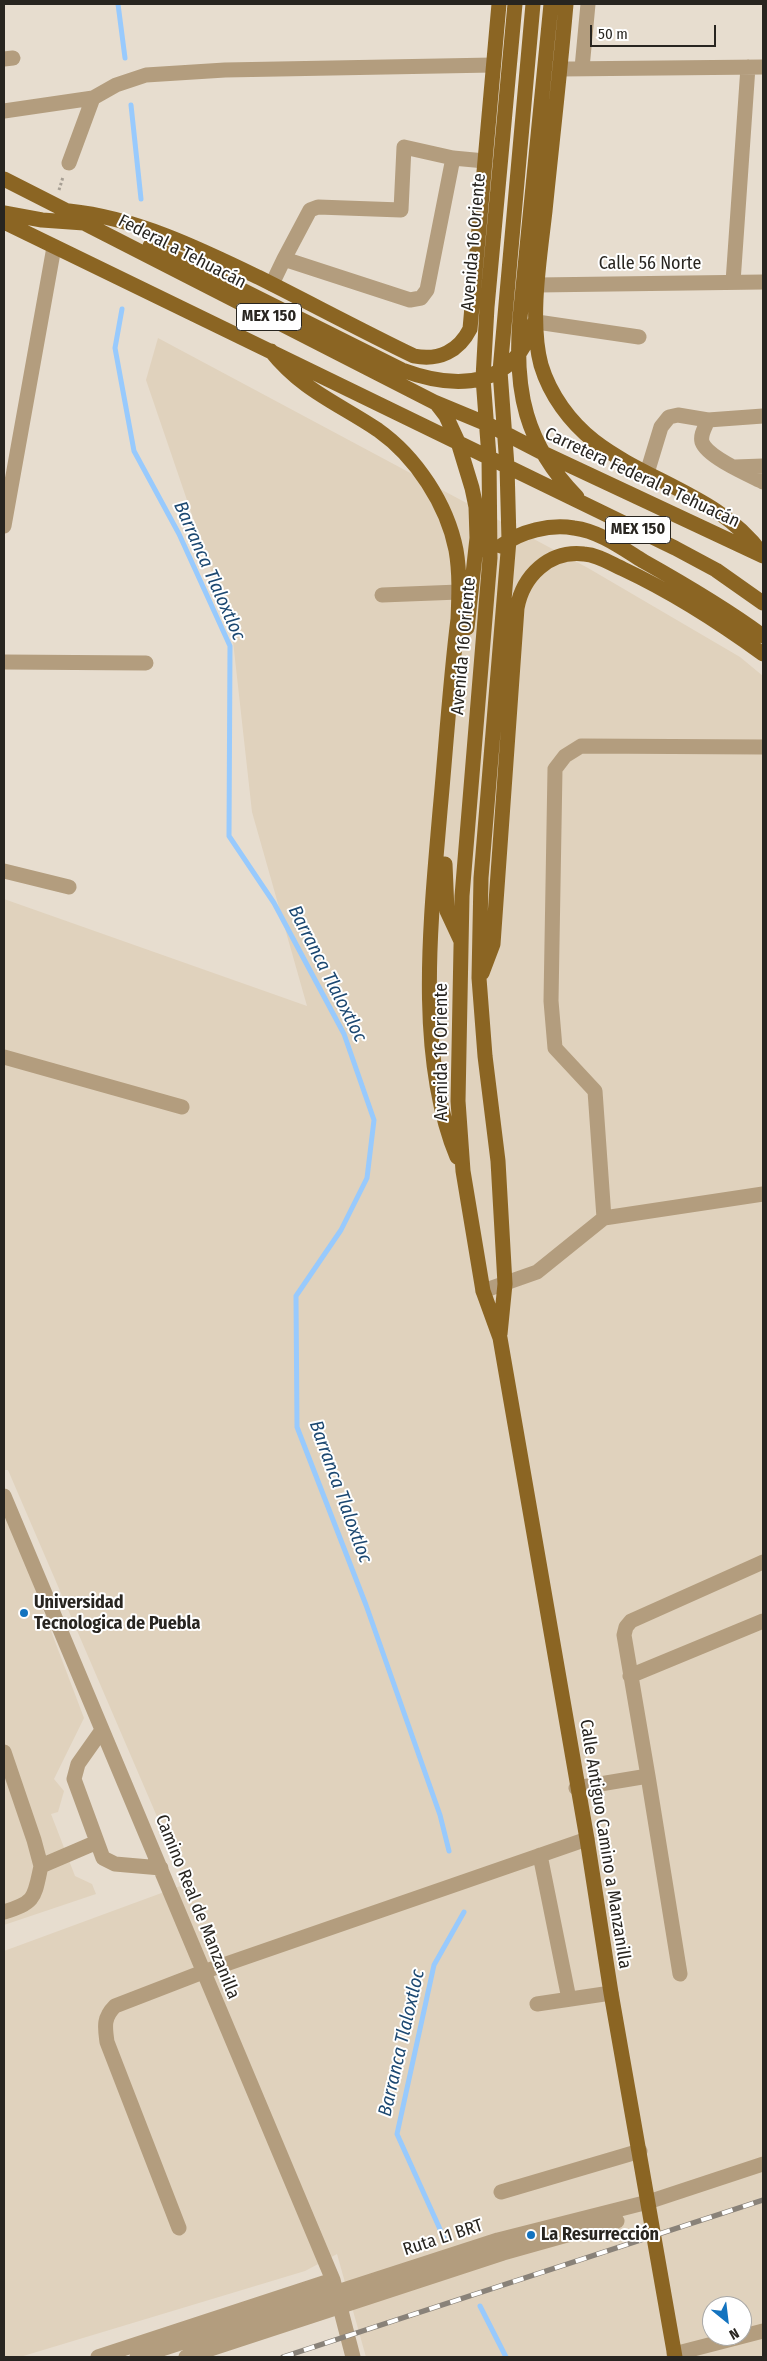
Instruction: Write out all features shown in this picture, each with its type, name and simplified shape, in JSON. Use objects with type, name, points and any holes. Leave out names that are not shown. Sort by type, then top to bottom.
[{"type":"main road","points":[[67,211],[128,222],[195,248],[272,284],[414,356],[434,357],[454,350],[466,337],[470,328],[492,65],[499,4]]},
{"type":"main road","name":"Avenida 16 Oriente","points":[[483,1291],[463,1171],[458,1101],[462,896],[490,558],[489,457],[483,378],[487,307],[516,4]]},
{"type":"main road","name":"Avenida 16 Oriente","points":[[505,1284],[498,1161],[485,1056],[478,978],[481,878],[509,540],[506,434],[500,371],[533,4]]},
{"type":"main road","points":[[551,4],[537,285],[538,347],[547,381],[561,406],[582,430],[595,441],[647,473],[720,513],[750,538],[763,556]]},
{"type":"main road","points":[[566,4],[560,69],[546,132],[518,356],[523,404],[531,431],[541,452],[561,480],[583,503]]},
{"type":"main road","points":[[522,131],[546,132]]},
{"type":"main road","name":"Federal a Tehuacán","points":[[4,179],[67,211],[86,224],[434,402],[506,434]]},
{"type":"main road","points":[[4,212],[42,220],[86,224],[116,232],[190,264],[409,372],[452,383],[483,378],[500,371],[518,356],[537,317]]},
{"type":"main road","name":"MEX 150","points":[[4,222],[583,503],[716,570],[763,603]]},
{"type":"main road","points":[[271,351],[306,386],[377,430],[399,447],[433,492],[450,529],[456,549],[459,592],[430,947],[430,1016],[439,1093],[450,1136],[463,1171]]},
{"type":"main road","points":[[434,402],[446,416],[458,442],[472,488],[477,538],[444,871],[447,911],[462,943],[480,999]]},
{"type":"main road","name":"Carretera Federal a Tehuacán","points":[[506,434],[763,556]]},
{"type":"main road","points":[[490,558],[509,540],[547,528],[561,527],[586,530],[676,580],[763,636]]},
{"type":"main road","points":[[478,978],[486,966],[493,944],[517,608],[523,586],[529,577],[544,564],[559,557],[575,553],[591,555],[666,591],[763,654]]},
{"type":"main road","name":"Calle Antiguo Camino a Manzanilla","points":[[500,1338],[505,1284]]},
{"type":"main road","name":"Calle Antiguo Camino a Manzanilla","points":[[483,1291],[500,1338],[611,1993],[675,2356]]},
{"type":"street","points":[[582,68],[588,4]]},
{"type":"street","points":[[4,111],[93,98],[116,85],[146,75],[225,70],[492,65]]},
{"type":"street","points":[[560,69],[756,67],[733,282]]},
{"type":"street","points":[[69,162],[93,98]]},
{"type":"street","points":[[272,284],[310,210],[318,207],[401,210],[404,147],[453,158],[485,160]]},
{"type":"street","points":[[284,259],[410,300],[420,298],[426,290],[453,158]]},
{"type":"street","points":[[4,526],[54,247]]},
{"type":"street","name":"Calle 56 Norte","points":[[537,285],[763,282]]},
{"type":"street","points":[[537,317],[639,337]]},
{"type":"street","points":[[647,473],[661,427],[669,417],[678,415],[708,420],[763,416]]},
{"type":"street","points":[[708,420],[702,434],[702,442],[707,449],[733,468],[763,482]]},
{"type":"street","points":[[733,468],[763,466]]},
{"type":"street","points":[[382,595],[459,592]]},
{"type":"street","points":[[4,662],[146,663]]},
{"type":"street","points":[[604,1218],[595,1091],[555,1048],[551,1001],[554,769],[565,756],[581,746],[763,748]]},
{"type":"street","points":[[4,872],[69,887]]},
{"type":"street","points":[[4,1057],[182,1106]]},
{"type":"street","points":[[483,1291],[537,1272],[604,1218],[763,1194]]},
{"type":"street","name":"Camino Real de Manzanilla","points":[[4,1496],[161,1868],[336,2293],[353,2357]]},
{"type":"street","points":[[680,1974],[624,1635],[626,1627],[631,1621],[763,1562]]},
{"type":"street","points":[[630,1676],[763,1621]]},
{"type":"street","points":[[102,1730],[78,1764],[74,1779],[103,1858],[115,1864],[161,1868]]},
{"type":"street","points":[[4,1752],[41,1866],[35,1894],[24,1905],[4,1912]]},
{"type":"street","points":[[576,1788],[648,1776]]},
{"type":"street","points":[[180,2228],[107,2042],[104,2025],[107,2014],[114,2006],[203,1972],[586,1839]]},
{"type":"street","points":[[41,1866],[97,1842]]},
{"type":"street","points":[[540,1855],[569,1999]]},
{"type":"street","points":[[537,2004],[611,1993]]},
{"type":"street","points":[[501,2192],[640,2151]]},
{"type":"street","name":"Ruta L1 BRT","points":[[649,2207],[763,2164]]},
{"type":"street","name":"Ruta L1 BRT","points":[[137,2357],[498,2240],[649,2207],[763,2174]]},
{"type":"street","points":[[98,2357],[336,2293]]},
{"type":"street","name":"Ruta L1 BRT","points":[[186,2357],[336,2293]]},
{"type":"street","points":[[675,2356],[763,2331]]},
{"type":"path","points":[[54,204],[69,162]]},
{"type":"shaded area","points":[[158,338],[588,568],[740,657],[763,676],[763,2357],[366,2357],[337,2254],[305,2271],[20,2357],[4,2357],[4,1951],[186,1884],[8,1470],[4,1470],[4,899],[307,1006],[252,812],[232,632],[146,380]]},
{"type":"shaded area","name":"Universidad Tecnologica de Puebla","points":[[4,1507],[84,1718],[54,1779],[64,1791],[58,1812],[51,1814],[75,1876],[92,1884],[96,1894],[4,1925]]},
{"type":"waterway","name":"Barranca Tlaloxtloc","points":[[118,4],[125,58]]},
{"type":"waterway","name":"Barranca Tlaloxtloc","points":[[131,105],[141,199]]},
{"type":"waterway","name":"Barranca Tlaloxtloc","points":[[122,309],[115,348],[134,451],[179,534],[230,646],[229,836],[274,903],[344,1034],[374,1120],[367,1178],[341,1230],[296,1296],[297,1427],[366,1605],[440,1815],[449,1851]]},
{"type":"waterway","name":"Barranca Tlaloxtloc","points":[[444,2238],[397,2134],[434,1965],[464,1912]]},
{"type":"waterway","name":"Barranca Tlaloxtloc","points":[[480,2306],[506,2357]]},
{"type":"railway","points":[[283,2357],[763,2200]]},
{"type":"place","name":"Universidad Tecnologica de Puebla","points":[[24,1613]]},
{"type":"place","name":"La Resurrección","points":[[531,2235]]}]
